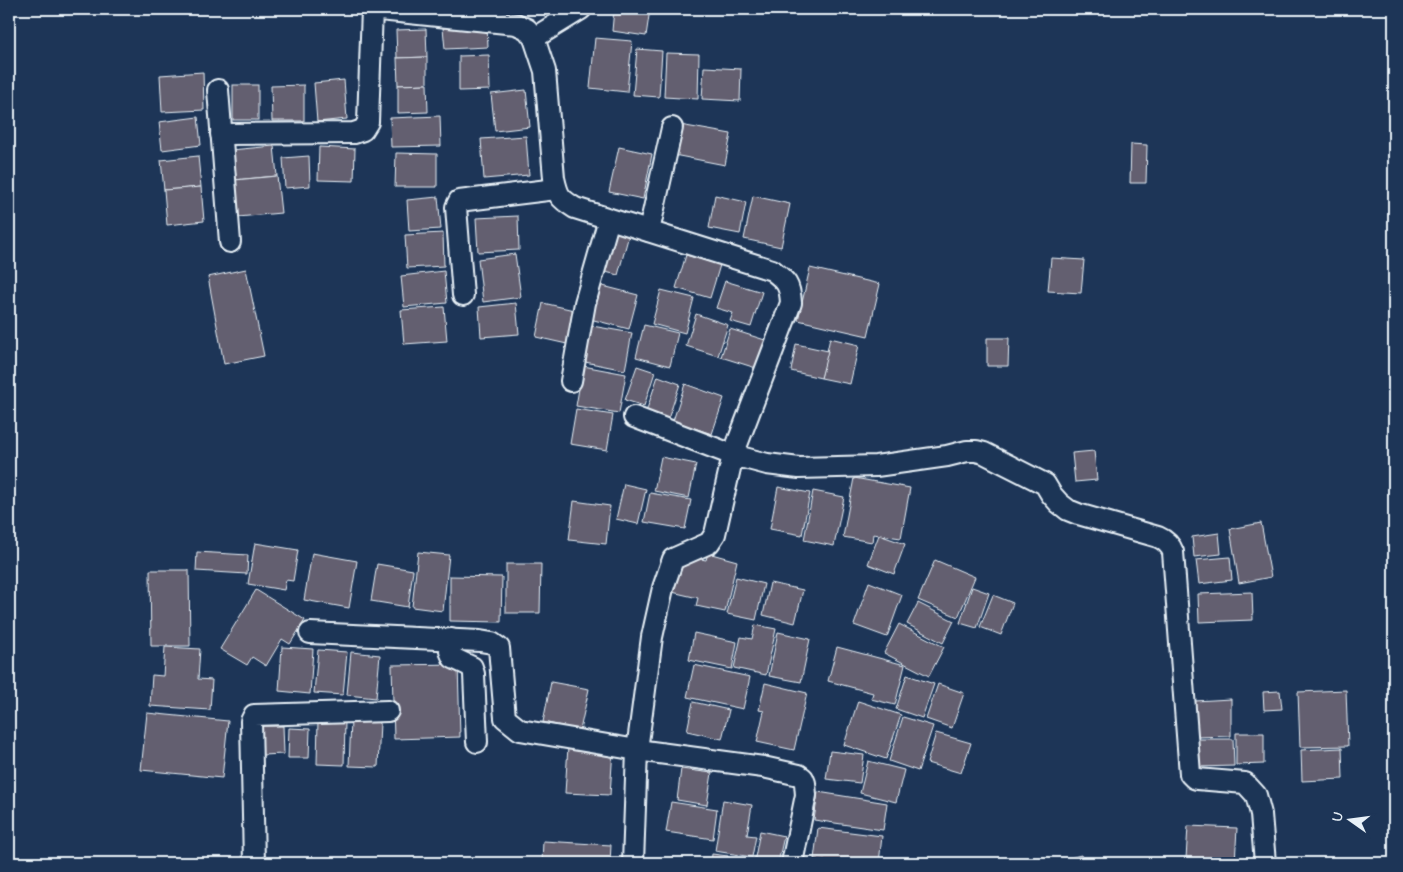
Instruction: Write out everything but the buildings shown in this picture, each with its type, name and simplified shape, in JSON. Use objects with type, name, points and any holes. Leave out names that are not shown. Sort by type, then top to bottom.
[{"type":"street","points":[[221,134],[354,133],[363,130],[368,122],[371,9],[516,24],[528,29],[534,38],[546,71],[554,178],[561,200],[575,208],[772,270],[786,280],[790,290],[791,303],[734,455],[715,534],[709,543],[673,559],[663,588],[652,637],[637,750],[633,863]]},
{"type":"street","points":[[534,38],[581,9]]},
{"type":"street","points":[[218,90],[230,242]]},
{"type":"street","points":[[649,231],[672,128]]},
{"type":"street","points":[[463,295],[457,203],[462,200],[556,189]]},
{"type":"street","points":[[572,381],[585,303],[609,219]]},
{"type":"street","points":[[634,417],[734,455],[768,464],[799,468],[876,466],[976,450],[984,452],[1045,484],[1051,494],[1073,512],[1164,540],[1173,552],[1190,774],[1197,779],[1246,783],[1256,795],[1261,814],[1265,863]]},
{"type":"street","points":[[310,633],[480,640],[492,643],[499,648],[505,718],[520,730],[637,750],[763,767],[799,775],[806,783],[806,796],[792,863]]},
{"type":"street","points":[[451,639],[450,651],[453,658],[472,667],[474,674],[477,742]]},
{"type":"street","points":[[254,863],[252,716],[254,714],[388,711]]}]
